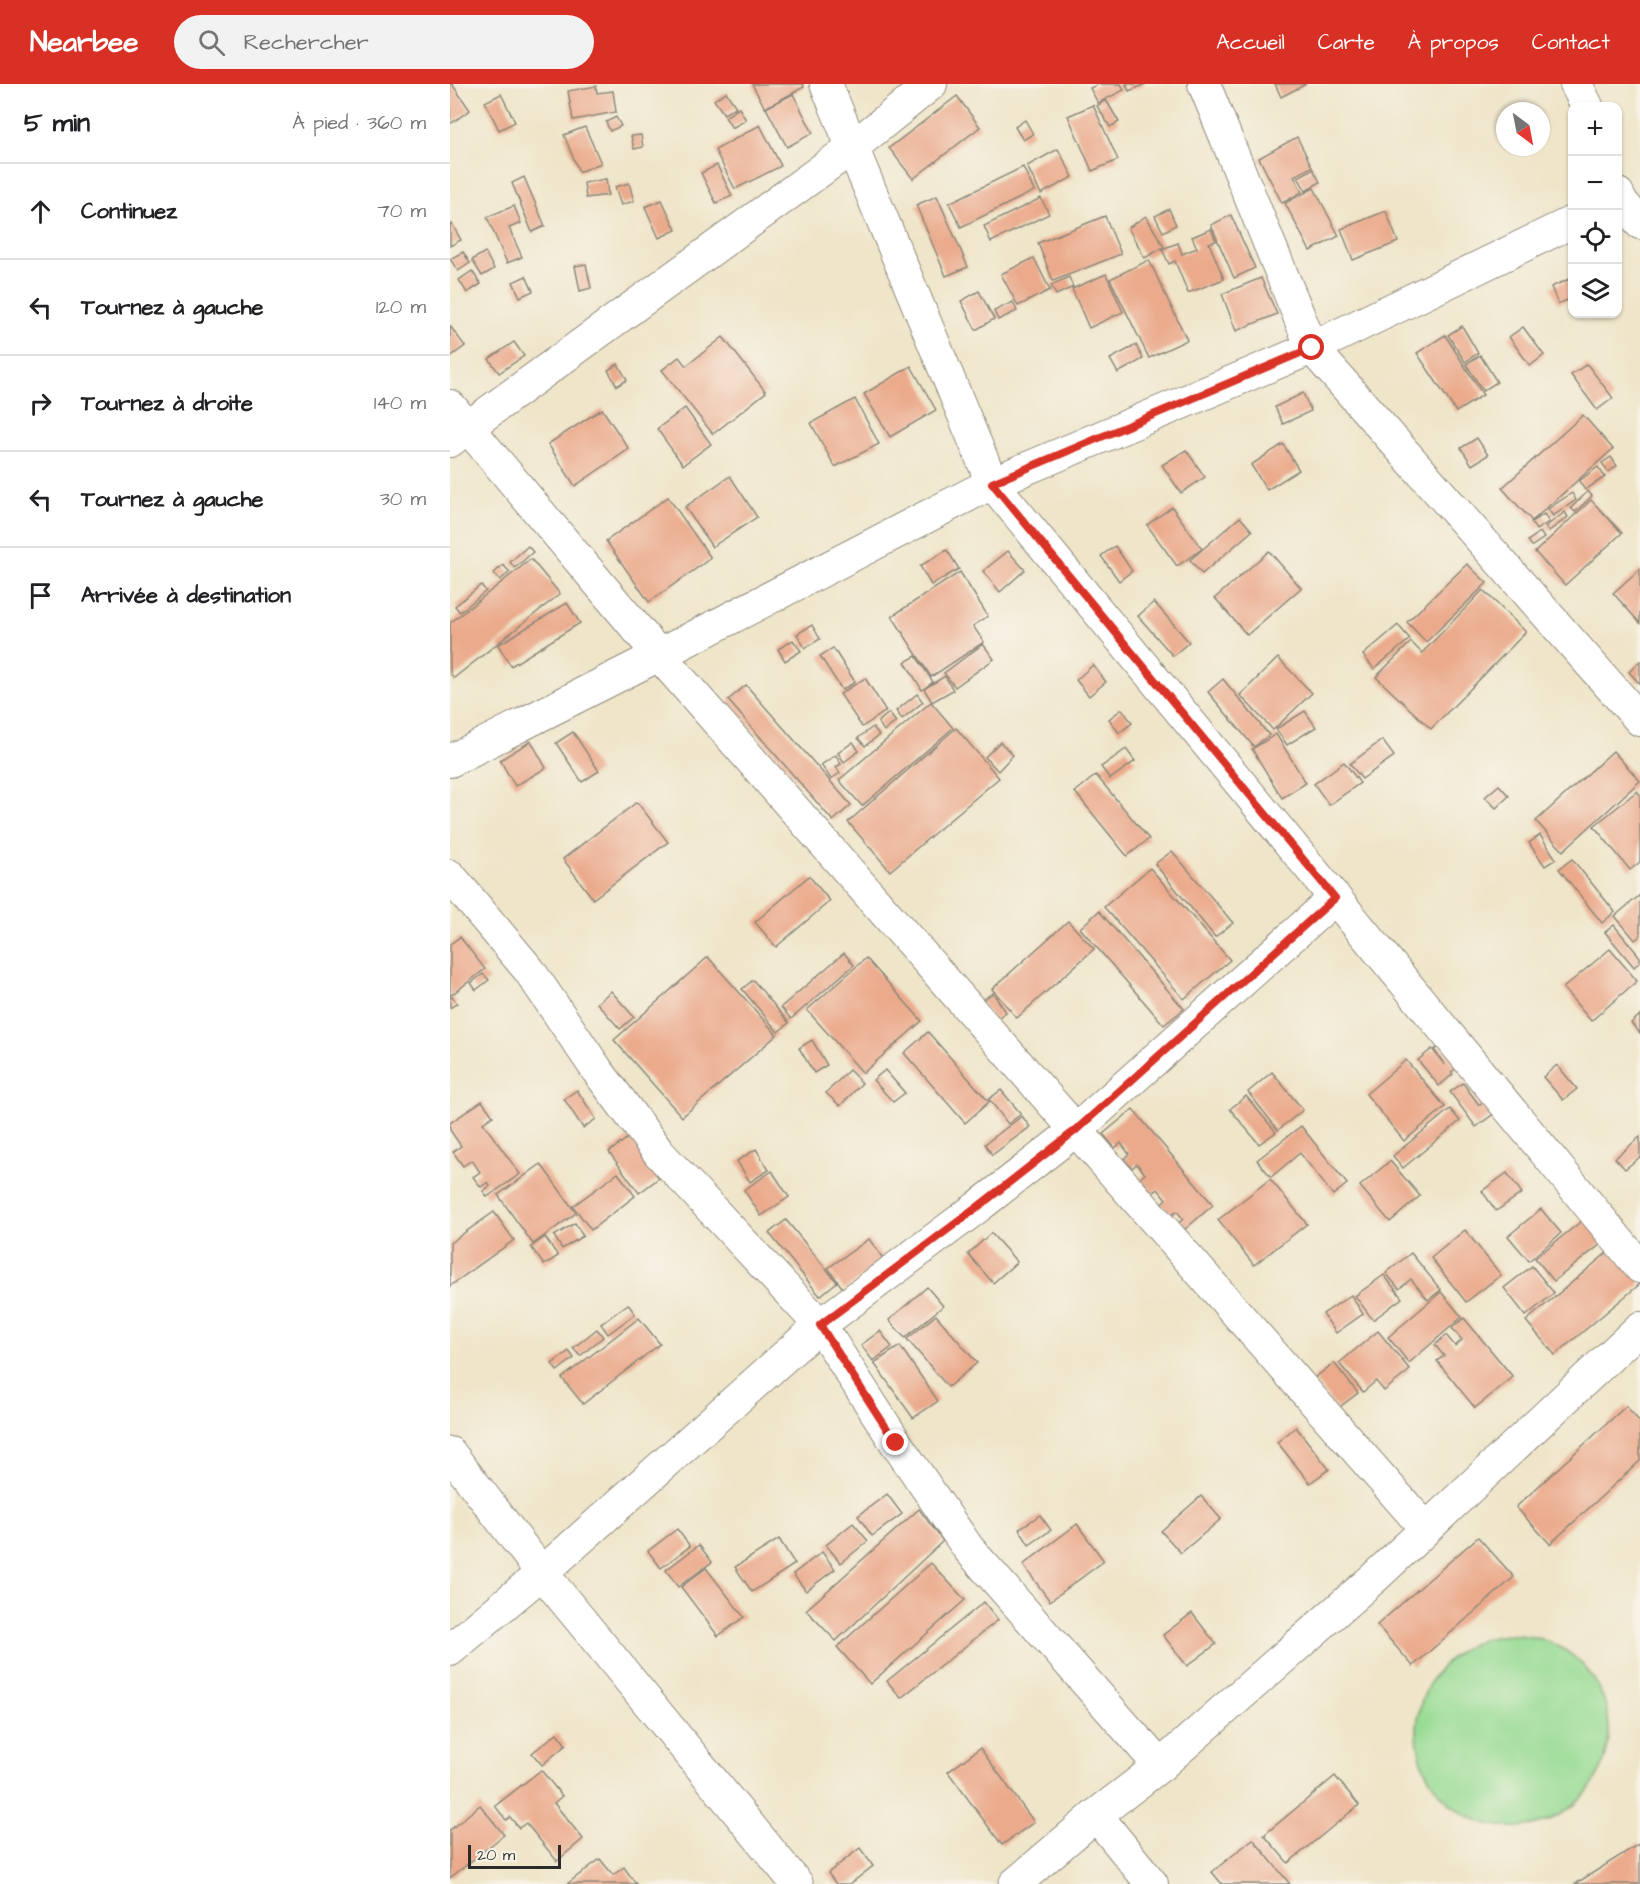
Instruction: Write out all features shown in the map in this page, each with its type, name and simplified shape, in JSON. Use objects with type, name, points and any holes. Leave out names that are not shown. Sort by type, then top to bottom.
[{"type":"street","points":[[826,84],[992,483],[1640,1267]]},
{"type":"street","points":[[931,84],[853,147],[456,425],[1426,1529]]},
{"type":"street","points":[[1204,84],[1312,348],[1640,720]]},
{"type":"street","points":[[1576,84],[1585,102]]},
{"type":"street","points":[[1623,195],[1640,223]]},
{"type":"street","points":[[450,761],[992,483],[1312,348],[1568,224]]},
{"type":"street","points":[[450,876],[529,970],[597,1070],[659,1153],[820,1325],[896,1443],[968,1548],[1160,1766]]},
{"type":"street","points":[[450,1650],[542,1573],[820,1325],[1076,1130],[1335,898]]},
{"type":"street","points":[[1016,1884],[1096,1815],[1160,1766],[1375,1577],[1640,1328]]},
{"type":"street","points":[[450,1453],[542,1573],[797,1884]]},
{"type":"street","points":[[1096,1815],[1152,1884]]},
{"type":"green space","points":[[1513,1635],[1550,1642],[1581,1663],[1602,1694],[1609,1731],[1602,1768],[1581,1799],[1550,1820],[1513,1827],[1476,1820],[1445,1799],[1424,1768],[1417,1731],[1424,1694],[1445,1663],[1476,1642]]},
{"type":"building","points":[[450,84],[470,110],[450,124]]},
{"type":"building","points":[[752,84],[803,84],[804,87],[765,108]]},
{"type":"building","points":[[1099,84],[1121,84],[1124,90],[1098,103],[1090,88]]},
{"type":"building","points":[[1126,84],[1146,84],[1129,91]]},
{"type":"building","points":[[1275,84],[1306,84],[1281,97]]},
{"type":"building","points":[[596,86],[597,93],[613,91],[616,112],[573,120],[568,91]]},
{"type":"building","points":[[726,92],[736,107],[724,114],[714,100]]},
{"type":"building","points":[[501,94],[515,122],[499,130],[485,102]]},
{"type":"building","points":[[793,94],[813,133],[787,147],[766,108]]},
{"type":"building","points":[[957,96],[980,127],[913,179],[889,148]]},
{"type":"building","points":[[1106,100],[1119,122],[1110,127],[1097,106]]},
{"type":"building","points":[[1093,105],[1118,160],[1092,171],[1068,116]]},
{"type":"building","points":[[739,108],[746,120],[732,128],[725,117]]},
{"type":"building","points":[[616,117],[621,126],[610,131],[606,122]]},
{"type":"building","points":[[1025,120],[1033,134],[1023,140],[1015,127]]},
{"type":"building","points":[[760,125],[781,166],[735,189],[715,150]]},
{"type":"building","points":[[585,127],[601,163],[579,172],[564,135]]},
{"type":"building","points":[[641,135],[643,147],[634,149],[631,136]]},
{"type":"building","points":[[1297,137],[1312,167],[1294,176],[1302,192],[1282,203],[1259,158]]},
{"type":"building","points":[[1058,149],[1073,177],[1041,194],[1027,166]]},
{"type":"building","points":[[717,165],[732,196],[716,203],[701,173]]},
{"type":"building","points":[[1023,167],[1034,191],[961,227],[949,203]]},
{"type":"building","points":[[1313,169],[1320,182],[1306,191],[1298,177]]},
{"type":"building","points":[[524,177],[545,226],[532,232],[512,183]]},
{"type":"building","points":[[606,179],[608,195],[586,198],[584,183]]},
{"type":"building","points":[[629,183],[634,201],[621,205],[615,187]]},
{"type":"building","points":[[1314,188],[1339,236],[1310,251],[1285,203]]},
{"type":"building","points":[[937,196],[968,267],[946,276],[916,205]]},
{"type":"building","points":[[1041,198],[1049,214],[991,242],[984,226]]},
{"type":"building","points":[[662,200],[676,230],[659,238],[645,207]]},
{"type":"building","points":[[514,206],[521,223],[509,228],[522,257],[507,263],[487,217]]},
{"type":"building","points":[[1169,209],[1176,225],[1163,232],[1155,216]]},
{"type":"building","points":[[1386,211],[1398,242],[1353,260],[1341,229]]},
{"type":"building","points":[[1231,215],[1255,268],[1234,278],[1211,225]]},
{"type":"building","points":[[1105,216],[1121,254],[1053,281],[1038,243]]},
{"type":"building","points":[[1146,216],[1164,247],[1145,258],[1128,228]]},
{"type":"building","points":[[452,224],[461,240],[450,246],[450,225]]},
{"type":"building","points":[[1211,229],[1216,241],[1209,243],[1224,279],[1188,293],[1175,261],[1169,264],[1162,249],[1178,243],[1182,254],[1197,248],[1192,237]]},
{"type":"building","points":[[463,252],[470,263],[458,271],[450,259]]},
{"type":"building","points":[[485,252],[494,269],[482,276],[472,260]]},
{"type":"building","points":[[1034,258],[1050,290],[1018,306],[1001,274]]},
{"type":"building","points":[[1149,260],[1187,340],[1149,358],[1110,279]]},
{"type":"building","points":[[586,264],[591,288],[580,291],[575,266]]},
{"type":"building","points":[[472,271],[481,284],[467,293],[459,280]]},
{"type":"building","points":[[1106,274],[1123,312],[1089,328],[1072,289]]},
{"type":"building","points":[[526,276],[533,291],[520,297],[513,282]]},
{"type":"building","points":[[1069,277],[1073,287],[1056,295],[1051,285]]},
{"type":"building","points":[[1261,278],[1277,314],[1236,331],[1222,294]]},
{"type":"building","points":[[1568,280],[1568,300],[1558,304],[1551,287]]},
{"type":"building","points":[[979,291],[994,319],[976,330],[961,301]]},
{"type":"building","points":[[1013,302],[1017,311],[998,320],[994,311]]},
{"type":"building","points":[[450,326],[465,346],[450,357]]},
{"type":"building","points":[[1462,326],[1478,353],[1465,362],[1448,335]]},
{"type":"building","points":[[1523,327],[1544,355],[1530,366],[1509,337]]},
{"type":"building","points":[[1445,335],[1483,395],[1456,412],[1417,353]]},
{"type":"building","points":[[723,337],[766,392],[713,434],[662,370],[679,357],[686,366]]},
{"type":"building","points":[[514,342],[524,356],[499,373],[489,359]]},
{"type":"building","points":[[1136,345],[1143,359],[1118,373],[1110,359]]},
{"type":"building","points":[[1480,355],[1497,382],[1483,391],[1466,364]]},
{"type":"building","points":[[618,364],[627,380],[617,386],[608,370]]},
{"type":"building","points":[[1587,364],[1613,398],[1597,410],[1571,375]]},
{"type":"building","points":[[911,366],[936,410],[890,437],[864,394]]},
{"type":"building","points":[[1303,393],[1311,411],[1283,424],[1275,407]]},
{"type":"building","points":[[855,399],[879,444],[835,467],[811,423]]},
{"type":"building","points":[[685,408],[711,444],[683,465],[657,429]]},
{"type":"building","points":[[602,409],[629,449],[575,486],[548,444]]},
{"type":"building","points":[[1583,415],[1613,449],[1532,521],[1502,488]]},
{"type":"building","points":[[1477,438],[1488,455],[1472,465],[1461,448]]},
{"type":"building","points":[[1283,444],[1299,470],[1267,490],[1251,465]]},
{"type":"building","points":[[1186,450],[1205,477],[1181,493],[1162,465]]},
{"type":"building","points":[[1611,457],[1617,466],[1608,472],[1602,463]]},
{"type":"building","points":[[1598,467],[1605,477],[1585,490],[1579,481]]},
{"type":"building","points":[[730,476],[757,517],[712,547],[685,507]]},
{"type":"building","points":[[1588,491],[1592,496],[1575,512],[1571,508]]},
{"type":"building","points":[[1572,493],[1576,500],[1553,516],[1548,509]]},
{"type":"building","points":[[668,497],[711,558],[649,602],[606,541]]},
{"type":"building","points":[[1591,500],[1622,533],[1565,585],[1535,552]]},
{"type":"building","points":[[1172,507],[1202,549],[1177,566],[1147,525]]},
{"type":"building","points":[[1565,512],[1568,517],[1549,531],[1545,527]]},
{"type":"building","points":[[1544,514],[1549,522],[1536,530],[1531,522]]},
{"type":"building","points":[[1240,517],[1252,531],[1202,574],[1190,560]]},
{"type":"building","points":[[1540,532],[1544,538],[1532,546],[1528,541]]},
{"type":"building","points":[[528,546],[533,552],[515,568],[510,562]]},
{"type":"building","points":[[1115,546],[1132,571],[1119,581],[1101,556]]},
{"type":"building","points":[[947,550],[959,569],[931,585],[920,566]]},
{"type":"building","points":[[1008,551],[1025,570],[1000,592],[983,571]]},
{"type":"building","points":[[1269,551],[1301,588],[1247,635],[1215,598]]},
{"type":"building","points":[[531,559],[560,594],[454,678],[450,673],[450,623]]},
{"type":"building","points":[[1467,564],[1487,583],[1426,642],[1407,622]]},
{"type":"building","points":[[503,565],[510,572],[500,580],[494,573]]},
{"type":"building","points":[[1640,569],[1640,623],[1613,593]]},
{"type":"building","points":[[960,572],[988,616],[973,626],[984,642],[931,677],[892,616]]},
{"type":"building","points":[[481,585],[486,591],[460,612],[455,606]]},
{"type":"building","points":[[1483,590],[1526,632],[1431,729],[1376,677],[1411,642],[1422,653]]},
{"type":"building","points":[[1154,602],[1189,642],[1173,656],[1138,616]]},
{"type":"building","points":[[567,603],[580,623],[511,666],[498,645]]},
{"type":"building","points":[[812,625],[820,639],[805,648],[797,634]]},
{"type":"building","points":[[1398,625],[1410,639],[1374,669],[1363,655]]},
{"type":"building","points":[[793,640],[801,651],[785,661],[778,649]]},
{"type":"building","points":[[983,644],[994,659],[955,687],[944,673]]},
{"type":"building","points":[[833,648],[855,682],[842,690],[820,656]]},
{"type":"building","points":[[916,656],[933,682],[922,690],[905,662]]},
{"type":"building","points":[[1278,658],[1312,693],[1273,730],[1240,695]]},
{"type":"building","points":[[1640,661],[1640,684],[1629,672]]},
{"type":"building","points":[[1093,665],[1106,682],[1089,696],[1076,680]]},
{"type":"building","points":[[945,676],[953,690],[932,702],[924,689]]},
{"type":"building","points":[[865,678],[886,711],[862,727],[840,694]]},
{"type":"building","points":[[1223,679],[1269,735],[1254,747],[1208,692]]},
{"type":"building","points":[[746,685],[851,805],[833,821],[728,700]]},
{"type":"building","points":[[917,694],[923,702],[902,719],[896,711]]},
{"type":"building","points":[[931,702],[953,728],[862,806],[839,780]]},
{"type":"building","points":[[1122,709],[1132,723],[1119,733],[1109,719]]},
{"type":"building","points":[[1305,711],[1316,727],[1287,745],[1276,729]]},
{"type":"building","points":[[889,713],[896,722],[884,731],[878,722]]},
{"type":"building","points":[[873,727],[879,735],[865,746],[858,738]]},
{"type":"building","points":[[956,728],[999,778],[890,871],[848,822]]},
{"type":"building","points":[[573,732],[599,771],[582,782],[556,743]]},
{"type":"building","points":[[1276,734],[1306,783],[1282,798],[1252,749]]},
{"type":"building","points":[[1382,740],[1394,756],[1362,779],[1350,764]]},
{"type":"building","points":[[531,741],[546,768],[515,786],[500,760]]},
{"type":"building","points":[[853,742],[859,751],[844,762],[838,753]]},
{"type":"building","points":[[1000,742],[1013,755],[998,771],[985,757]]},
{"type":"building","points":[[1126,749],[1135,761],[1110,779],[1101,767]]},
{"type":"building","points":[[1613,751],[1640,781],[1563,851],[1536,821]]},
{"type":"building","points":[[836,755],[841,764],[836,767],[840,773],[831,779],[821,765]]},
{"type":"building","points":[[1344,762],[1360,783],[1329,805],[1314,784]]},
{"type":"building","points":[[1096,775],[1149,839],[1127,856],[1075,792]]},
{"type":"building","points":[[1499,785],[1509,796],[1496,808],[1485,797]]},
{"type":"building","points":[[1637,791],[1640,795],[1640,862],[1630,870],[1594,826]]},
{"type":"building","points":[[637,802],[668,842],[593,899],[563,859]]},
{"type":"building","points":[[1540,835],[1556,859],[1545,866],[1529,843]]},
{"type":"building","points":[[1172,851],[1233,923],[1215,937],[1155,864]]},
{"type":"building","points":[[1572,859],[1615,912],[1602,923],[1559,869]]},
{"type":"building","points":[[1150,868],[1230,960],[1184,999],[1104,907]]},
{"type":"building","points":[[809,876],[830,901],[776,947],[755,922]]},
{"type":"building","points":[[1640,895],[1640,936],[1635,940],[1615,916]]},
{"type":"building","points":[[1099,911],[1184,1009],[1164,1025],[1080,928]]},
{"type":"building","points":[[1068,921],[1094,949],[1017,1018],[992,989]]},
{"type":"building","points":[[1614,925],[1640,957],[1640,962],[1634,967],[1605,932]]},
{"type":"building","points":[[460,937],[485,969],[450,996],[450,944]]},
{"type":"building","points":[[1610,949],[1637,981],[1591,1021],[1563,988]]},
{"type":"building","points":[[844,953],[854,965],[791,1019],[781,1007]]},
{"type":"building","points":[[708,957],[777,1035],[682,1117],[614,1040]]},
{"type":"building","points":[[866,958],[922,1021],[863,1073],[807,1010]]},
{"type":"building","points":[[483,974],[489,980],[476,990],[471,983]]},
{"type":"building","points":[[753,980],[789,1023],[778,1032],[742,989]]},
{"type":"building","points":[[611,991],[634,1017],[620,1029],[597,1003]]},
{"type":"building","points":[[993,993],[1006,1012],[995,1020],[981,1001]]},
{"type":"building","points":[[452,997],[457,1003],[450,1008],[450,998]]},
{"type":"building","points":[[1640,1015],[1640,1033],[1631,1023]]},
{"type":"building","points":[[928,1032],[989,1102],[965,1123],[904,1053]]},
{"type":"building","points":[[812,1040],[827,1065],[814,1073],[799,1048]]},
{"type":"building","points":[[1440,1046],[1457,1068],[1439,1086],[1418,1060],[1432,1049],[1445,1065],[1434,1050]]},
{"type":"building","points":[[1406,1060],[1445,1107],[1404,1141],[1366,1094]]},
{"type":"building","points":[[1557,1065],[1577,1089],[1563,1100],[1543,1077]]},
{"type":"building","points":[[849,1070],[862,1083],[840,1106],[826,1093]]},
{"type":"building","points":[[885,1070],[905,1093],[893,1102],[873,1080]]},
{"type":"building","points":[[1272,1072],[1303,1110],[1278,1130],[1248,1092]]},
{"type":"building","points":[[1463,1083],[1479,1105],[1486,1099],[1496,1112],[1476,1127],[1450,1092]]},
{"type":"building","points":[[577,1090],[596,1119],[583,1128],[564,1099]]},
{"type":"building","points":[[1001,1090],[1021,1114],[1008,1124],[989,1099]]},
{"type":"building","points":[[1246,1096],[1276,1132],[1259,1144],[1230,1109]]},
{"type":"building","points":[[482,1101],[493,1116],[483,1123],[520,1174],[487,1197],[483,1191],[490,1186],[488,1182],[481,1187],[473,1177],[480,1172],[472,1160],[463,1166],[453,1152],[461,1146],[450,1130],[450,1123]]},
{"type":"building","points":[[1133,1109],[1213,1205],[1184,1230],[1178,1224],[1183,1219],[1177,1211],[1172,1215],[1161,1204],[1166,1199],[1158,1189],[1153,1193],[1140,1178],[1145,1174],[1137,1164],[1132,1168],[1124,1159],[1129,1154],[1121,1143],[1115,1148],[1103,1134]]},
{"type":"building","points":[[1450,1109],[1460,1121],[1403,1168],[1393,1156]]},
{"type":"building","points":[[1022,1116],[1030,1127],[992,1155],[985,1144]]},
{"type":"building","points":[[1301,1126],[1347,1184],[1333,1195],[1300,1153],[1271,1177],[1257,1160]]},
{"type":"building","points":[[629,1137],[659,1178],[639,1193],[609,1152]]},
{"type":"building","points":[[1640,1137],[1640,1157],[1625,1169],[1615,1158]]},
{"type":"building","points":[[756,1149],[769,1170],[750,1182],[737,1161]]},
{"type":"building","points":[[1390,1161],[1420,1196],[1390,1222],[1360,1186]]},
{"type":"building","points":[[541,1164],[576,1213],[533,1244],[498,1195]]},
{"type":"building","points":[[772,1171],[789,1197],[761,1216],[744,1190]]},
{"type":"building","points":[[618,1173],[635,1196],[591,1230],[573,1206]]},
{"type":"building","points":[[1507,1173],[1522,1193],[1496,1211],[1482,1191]]},
{"type":"building","points":[[1270,1179],[1307,1224],[1254,1265],[1218,1220]]},
{"type":"building","points":[[1541,1209],[1561,1233],[1529,1261],[1508,1236]]},
{"type":"building","points":[[494,1212],[514,1240],[450,1286],[450,1243]]},
{"type":"building","points":[[1588,1216],[1606,1240],[1554,1281],[1535,1258]]},
{"type":"building","points":[[786,1220],[837,1282],[820,1296],[769,1233]]},
{"type":"building","points":[[575,1223],[583,1236],[562,1249],[554,1236]]},
{"type":"building","points":[[1465,1230],[1501,1275],[1466,1302],[1431,1258]]},
{"type":"building","points":[[991,1233],[1017,1262],[993,1283],[968,1254]]},
{"type":"building","points":[[545,1237],[558,1256],[544,1265],[531,1247]]},
{"type":"building","points":[[869,1239],[885,1261],[844,1290],[828,1268]]},
{"type":"building","points":[[1615,1246],[1640,1276],[1640,1284],[1555,1355],[1526,1321]]},
{"type":"building","points":[[1411,1253],[1441,1290],[1428,1300],[1411,1279],[1399,1289],[1386,1273]]},
{"type":"building","points":[[1532,1266],[1554,1293],[1526,1316],[1504,1288]]},
{"type":"building","points":[[1384,1275],[1402,1298],[1373,1320],[1355,1296]]},
{"type":"building","points":[[927,1287],[943,1306],[905,1338],[889,1320]]},
{"type":"building","points":[[1441,1292],[1462,1317],[1409,1363],[1388,1337]]},
{"type":"building","points":[[1351,1295],[1363,1314],[1336,1333],[1323,1314]]},
{"type":"building","points":[[628,1304],[635,1314],[608,1334],[601,1324]]},
{"type":"building","points":[[936,1315],[977,1363],[948,1387],[907,1339]]},
{"type":"building","points":[[639,1318],[660,1344],[583,1404],[562,1378]]},
{"type":"building","points":[[1464,1318],[1513,1377],[1475,1408],[1437,1361],[1444,1356],[1435,1345],[1446,1335],[1455,1346],[1462,1340],[1452,1328]]},
{"type":"building","points":[[597,1329],[603,1337],[580,1356],[573,1348]]},
{"type":"building","points":[[880,1331],[892,1347],[873,1361],[861,1345]]},
{"type":"building","points":[[1378,1331],[1410,1370],[1384,1391],[1376,1381],[1363,1392],[1339,1363]]},
{"type":"building","points":[[900,1346],[938,1401],[913,1418],[874,1363]]},
{"type":"building","points":[[569,1351],[574,1358],[557,1371],[552,1364]]},
{"type":"building","points":[[1334,1363],[1358,1393],[1337,1409],[1313,1379]]},
{"type":"building","points":[[1626,1406],[1640,1422],[1640,1461],[1550,1544],[1516,1507]]},
{"type":"building","points":[[1296,1427],[1329,1469],[1310,1483],[1277,1442]]},
{"type":"building","points":[[887,1494],[902,1514],[872,1536],[858,1516]]},
{"type":"building","points":[[1201,1496],[1221,1519],[1181,1553],[1161,1531]]},
{"type":"building","points":[[919,1509],[943,1541],[836,1641],[806,1610]]},
{"type":"building","points":[[1040,1515],[1051,1530],[1029,1545],[1019,1529]]},
{"type":"building","points":[[853,1523],[868,1541],[841,1563],[826,1545]]},
{"type":"building","points":[[1077,1524],[1104,1561],[1050,1601],[1023,1565]]},
{"type":"building","points":[[677,1529],[690,1546],[661,1568],[648,1551]]},
{"type":"building","points":[[1478,1537],[1514,1577],[1413,1666],[1377,1625]]},
{"type":"building","points":[[779,1539],[795,1564],[752,1592],[735,1567]]},
{"type":"building","points":[[699,1545],[712,1562],[678,1587],[666,1570]]},
{"type":"building","points":[[822,1552],[835,1569],[806,1591],[793,1574]]},
{"type":"building","points":[[931,1563],[965,1600],[870,1684],[837,1647]]},
{"type":"building","points":[[706,1568],[744,1617],[718,1636],[681,1587]]},
{"type":"building","points":[[984,1602],[998,1620],[901,1698],[887,1681]]},
{"type":"building","points":[[1192,1613],[1216,1644],[1187,1666],[1163,1635]]},
{"type":"building","points":[[557,1733],[566,1745],[542,1765],[532,1753]]},
{"type":"building","points":[[980,1748],[1034,1822],[1002,1845],[948,1772]]},
{"type":"building","points":[[541,1770],[562,1796],[554,1803],[583,1839],[557,1861],[526,1823],[519,1828],[510,1817],[506,1820],[495,1806]]},
{"type":"building","points":[[1335,1776],[1359,1805],[1288,1863],[1264,1835]]},
{"type":"building","points":[[480,1805],[504,1835],[450,1878],[450,1830]]},
{"type":"building","points":[[1253,1839],[1290,1884],[1222,1884],[1212,1872]]},
{"type":"building","points":[[1640,1843],[1640,1884],[1575,1884]]},
{"type":"building","points":[[860,1848],[873,1866],[850,1884],[836,1884],[828,1873]]},
{"type":"building","points":[[600,1859],[613,1875],[624,1867],[636,1884],[567,1884]]},
{"type":"route","points":[[896,1443],[820,1325],[1076,1130],[1335,898],[992,483],[1312,348]]}]
